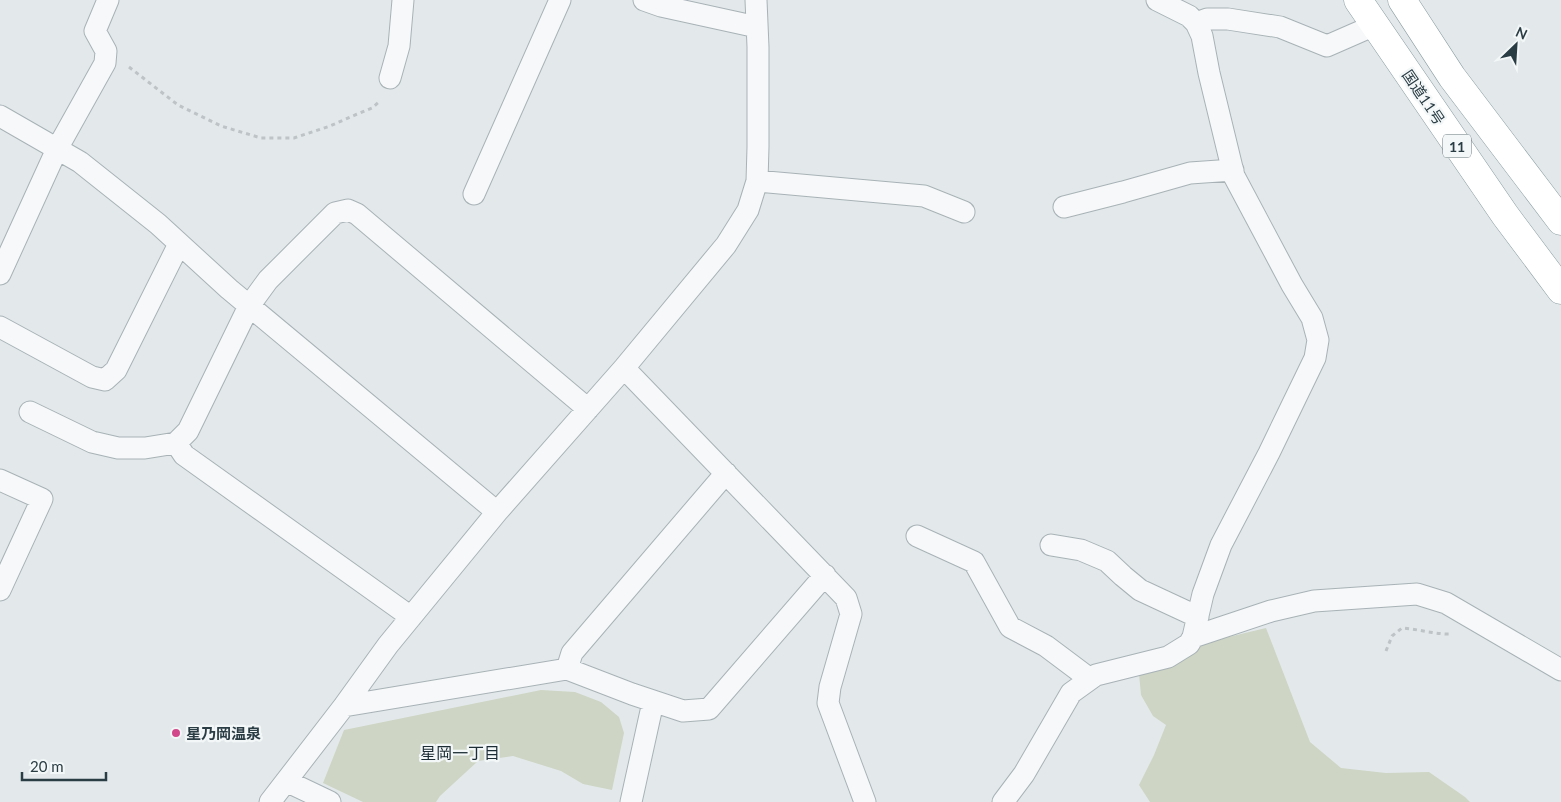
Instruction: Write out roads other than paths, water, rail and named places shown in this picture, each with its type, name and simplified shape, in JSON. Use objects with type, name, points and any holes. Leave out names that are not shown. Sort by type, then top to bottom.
[{"type":"highway","name":"国道11号","points":[[1358,0],[1505,215],[1561,290]]},
{"type":"highway","name":"11","points":[[1402,0],[1452,77],[1561,221]]},
{"type":"street","points":[[0,274],[57,149],[105,63],[106,52],[95,31],[108,0]]},
{"type":"street","points":[[390,78],[399,46],[403,0]]},
{"type":"street","points":[[474,194],[560,0]]},
{"type":"street","points":[[644,0],[661,6],[757,27]]},
{"type":"street","points":[[270,802],[388,645],[497,512],[624,368],[726,245],[748,210],[757,181],[756,0]]},
{"type":"street","points":[[1004,802],[1024,774],[1071,693],[1096,674],[1168,657],[1189,644],[1196,627],[1203,594],[1221,545],[1269,453],[1315,358],[1318,340],[1312,318],[1292,285],[1234,176],[1202,36],[1196,23],[1189,16],[1157,0]]},
{"type":"street","points":[[1196,23],[1207,19],[1228,19],[1280,27],[1327,46],[1375,26]]},
{"type":"street","points":[[0,116],[80,162],[158,224],[250,306],[497,512]]},
{"type":"street","points":[[1064,207],[1190,173],[1233,170]]},
{"type":"street","points":[[757,181],[924,196],[964,212]]},
{"type":"street","points":[[30,412],[92,442],[118,448],[145,448],[176,443],[188,431],[250,306],[268,280],[335,213],[348,210],[356,214],[588,409]]},
{"type":"street","points":[[0,327],[92,377],[105,380],[116,370],[179,244]]},
{"type":"street","points":[[624,368],[846,598],[851,614],[830,687],[828,703],[865,802]]},
{"type":"street","points":[[176,443],[184,455],[411,618]]},
{"type":"street","points":[[567,669],[572,653],[726,473]]},
{"type":"street","points":[[0,480],[42,499],[0,590]]},
{"type":"street","points":[[917,536],[974,562],[1010,627],[1046,646],[1090,679]]},
{"type":"street","points":[[1051,545],[1080,550],[1107,561],[1140,590],[1196,627],[1314,601],[1417,594],[1446,603],[1561,670]]},
{"type":"street","points":[[344,706],[567,669],[653,702],[683,711],[709,710],[825,576]]},
{"type":"street","points":[[631,802],[653,702]]},
{"type":"street","points":[[286,781],[330,802]]},
{"type":"place","name":"星乃岡温泉","points":[[176,733]]},
{"type":"district","name":"星岡一丁目","points":[[460,752]]}]
